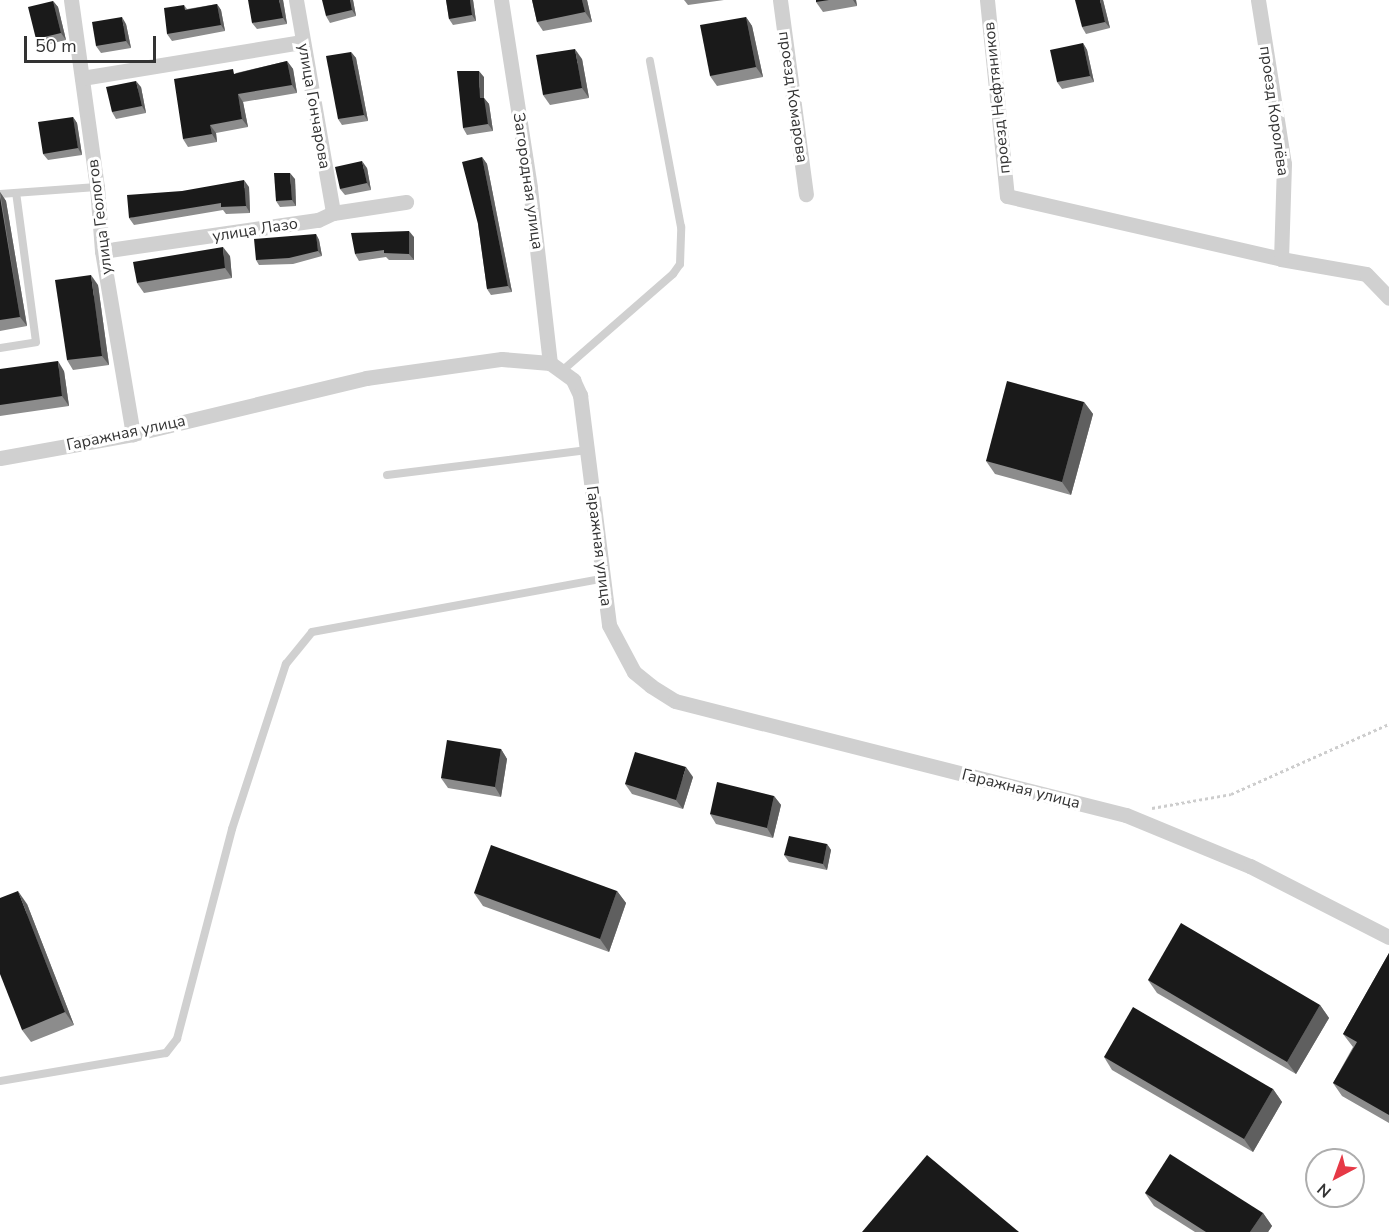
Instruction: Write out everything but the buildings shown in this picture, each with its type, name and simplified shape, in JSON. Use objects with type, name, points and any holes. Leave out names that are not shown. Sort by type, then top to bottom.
[{"type":"street","name":"улица Геологов","points":[[71,0],[97,187],[102,251],[133,434]]},
{"type":"street","name":"улица Гончарова","points":[[296,0],[333,213]]},
{"type":"street","name":"Загородная улица","points":[[501,0],[557,366]]},
{"type":"street","name":"проезд Комарова","points":[[780,0],[807,194]]},
{"type":"street","name":"проезд Нефтяников","points":[[987,0],[1007,196],[1281,259]]},
{"type":"street","name":"проезд Королёва","points":[[1258,0],[1284,164],[1281,259]]},
{"type":"street","points":[[82,78],[302,42]]},
{"type":"street","name":"улица Лазо","points":[[102,251],[318,220],[333,213],[406,202]]},
{"type":"street","points":[[1281,259],[1366,274],[1389,298]]},
{"type":"street","name":"Гаражная улица","points":[[0,458],[133,434],[366,378],[502,359],[557,366],[580,395],[601,579],[609,625],[621,652],[634,672],[675,701],[1126,815],[1250,866],[1389,937]]},
{"type":"lane","points":[[557,366],[673,274],[680,264],[681,227],[650,61]]},
{"type":"lane","points":[[0,194],[97,187]]},
{"type":"lane","points":[[0,348],[36,342],[16,193]]},
{"type":"lane","points":[[387,475],[587,450]]},
{"type":"lane","points":[[0,1081],[166,1053],[177,1039],[232,829],[286,664],[312,632],[601,579]]},
{"type":"path","points":[[1126,815],[1231,794],[1389,723]]}]
